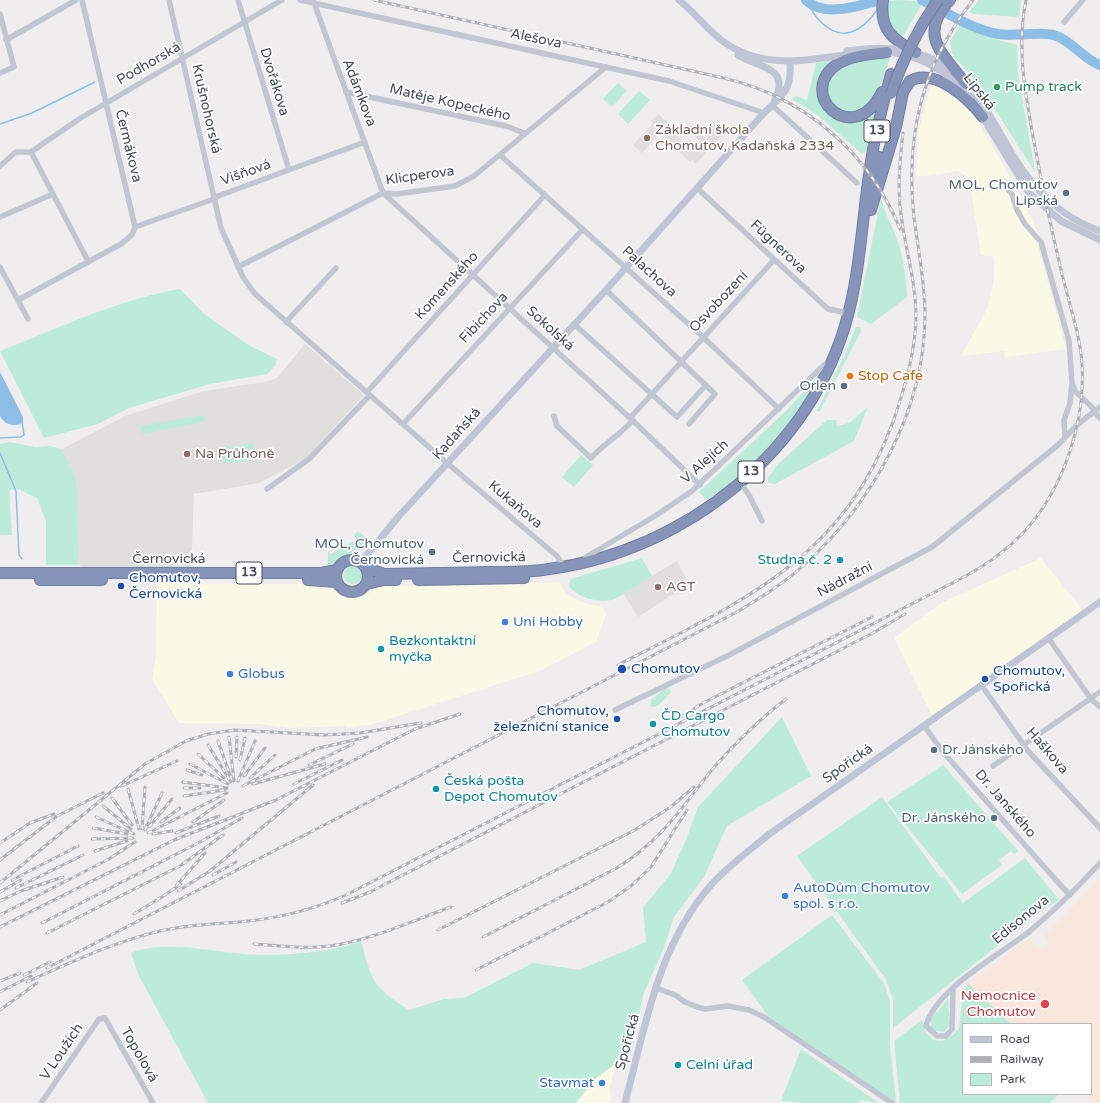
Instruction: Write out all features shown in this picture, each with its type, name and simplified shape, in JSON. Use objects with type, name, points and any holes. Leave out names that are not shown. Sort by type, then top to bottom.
[{"type":"highway","name":"13","points":[[742,484],[774,450],[797,421],[834,356],[848,314],[860,246],[872,154],[891,74],[911,31],[930,0]]},
{"type":"highway","name":"13","points":[[564,570],[604,564],[660,543],[697,522],[779,454],[802,424],[825,386],[839,358],[850,330],[860,289],[882,135],[891,94],[901,66],[915,37],[938,0]]},
{"type":"highway","points":[[950,0],[938,15],[934,28],[934,37],[944,56],[966,84]]},
{"type":"highway","points":[[882,5],[882,15],[887,32],[895,40],[916,53]]},
{"type":"highway","points":[[887,52],[850,58],[840,63],[826,76],[822,85],[822,93],[827,107],[837,116],[851,118],[860,116],[874,106],[891,74]]},
{"type":"highway","points":[[871,210],[896,127],[902,97],[910,81],[922,77],[932,78],[950,87],[974,105],[983,117]]},
{"type":"highway","name":"Černovická","points":[[0,573],[321,573],[337,570],[339,566],[348,560],[384,574],[564,570]]},
{"type":"highway","points":[[364,565],[369,573],[367,584]]},
{"type":"highway","points":[[337,570],[337,582]]},
{"type":"highway","name":"Černovická","points":[[0,580],[310,580],[337,582],[342,590],[351,593],[359,592],[367,584],[384,580],[500,580],[564,570]]},
{"type":"street","points":[[6,40],[76,0]]},
{"type":"street","name":"Čermákova","points":[[82,0],[135,226]]},
{"type":"street","name":"Krušnohorská","points":[[169,0],[214,199]]},
{"type":"street","name":"Dvořákova","points":[[238,0],[289,170]]},
{"type":"street","name":"Podhorská","points":[[31,152],[55,134],[282,0]]},
{"type":"street","name":"Alešova","points":[[300,0],[312,1],[668,81],[764,113]]},
{"type":"street","name":"Lipská","points":[[679,0],[720,39],[733,48],[753,57],[773,61],[817,60],[865,52],[887,52],[910,56],[941,70],[964,90],[983,117],[1029,193],[1061,221],[1100,240]]},
{"type":"street","points":[[1064,22],[1083,0]]},
{"type":"street","name":"Adámkova","points":[[312,1],[383,193]]},
{"type":"street","points":[[0,14],[14,67],[0,73]]},
{"type":"street","name":"Kadaňská","points":[[720,39],[740,57],[767,67],[776,75],[778,89],[772,105]]},
{"type":"street","name":"Lipská","points":[[790,61],[876,47],[900,49],[916,53],[944,65],[966,84],[982,104],[1014,158],[1035,187],[1062,211],[1100,231]]},
{"type":"street","name":"Kadaňská","points":[[364,565],[376,542],[606,290],[764,113],[782,96],[788,87],[790,61]]},
{"type":"street","name":"Klicperova","points":[[238,267],[383,193],[397,194],[455,186],[474,176],[524,133],[606,67]]},
{"type":"street","name":"Matěje Kopeckého","points":[[346,92],[506,126],[524,133]]},
{"type":"street","points":[[772,105],[857,183]]},
{"type":"street","name":"Višňová","points":[[135,226],[214,199],[218,196],[365,142]]},
{"type":"street","points":[[0,166],[16,152],[31,152],[88,261]]},
{"type":"street","name":"Palachova","points":[[500,155],[703,337],[779,409]]},
{"type":"street","points":[[1002,183],[1012,194],[1017,210],[1025,224],[1041,242],[1069,341],[1072,383],[1070,403],[1064,420],[1065,437]]},
{"type":"street","name":"Fügnerova","points":[[697,188],[828,309],[848,314]]},
{"type":"street","name":"Sokolská","points":[[383,193],[631,419],[700,485]]},
{"type":"street","points":[[0,217],[53,194]]},
{"type":"street","name":"Komenského","points":[[369,394],[545,195]]},
{"type":"street","points":[[214,199],[221,228],[238,267],[254,293],[447,463]]},
{"type":"street","points":[[18,300],[121,244],[132,235],[135,226]]},
{"type":"street","name":"Fibichova","points":[[403,424],[583,228]]},
{"type":"street","name":"Osvobození","points":[[554,416],[557,426],[591,458],[604,444],[624,431],[650,394],[774,260]]},
{"type":"street","points":[[0,267],[28,319]]},
{"type":"street","points":[[286,322],[336,268]]},
{"type":"street","points":[[606,290],[715,394],[689,424]]},
{"type":"street","points":[[574,324],[677,417],[706,385]]},
{"type":"street","name":"V Alejích","points":[[586,558],[655,516],[700,485],[824,365]]},
{"type":"street","points":[[1072,383],[1076,392],[1096,410],[1100,418]]},
{"type":"street","points":[[267,489],[309,459],[369,394]]},
{"type":"street","name":"Nádražní","points":[[615,710],[716,662],[932,547],[1052,450],[1096,410]]},
{"type":"street","name":"Kukaňova","points":[[447,463],[557,556],[564,570]]},
{"type":"street","points":[[742,484],[762,521]]},
{"type":"street","name":"Spořická","points":[[625,1103],[665,959],[697,902],[719,877],[768,835],[924,727],[1100,602]]},
{"type":"street","points":[[1049,639],[1091,699],[1100,708]]},
{"type":"street","name":"Haškova","points":[[982,686],[1024,745],[1100,828]]},
{"type":"street","points":[[994,766],[1100,692]]},
{"type":"street","name":"Dr. Janského","points":[[924,727],[945,754],[1070,895]]},
{"type":"street","name":"Edisonova","points":[[953,989],[952,1029],[946,1036],[937,1036],[926,1026],[928,1017],[959,982],[1029,931],[1070,895],[1100,863]]},
{"type":"street","points":[[656,988],[675,995],[684,1002],[697,1007],[705,1009],[728,1006],[749,1010],[764,1017],[892,1103]]},
{"type":"street","name":"V Loužích","points":[[41,1103],[99,1019],[105,1018]]},
{"type":"street","name":"Topolová","points":[[105,1018],[153,1103]]},
{"type":"shaded area","points":[[932,82],[971,110],[1013,182],[1037,230],[1039,250],[1066,349],[1005,357],[1004,351],[961,356],[988,307],[994,280],[994,257],[981,255],[969,177],[957,171],[930,176],[916,176],[919,129]]},
{"type":"shaded area","name":"Základní škola Chomutov, Kadaňská 2334","points":[[658,114],[678,131],[675,135],[684,143],[686,140],[690,144],[688,147],[694,152],[698,148],[694,146],[697,142],[700,145],[702,143],[687,131],[686,129],[690,124],[706,139],[708,136],[705,134],[708,131],[710,134],[712,132],[708,128],[714,121],[726,131],[696,164],[692,160],[690,162],[664,138],[666,136],[661,132],[642,153],[633,145],[653,123],[651,121]]},
{"type":"shaded area","name":"Na Průhoně","points":[[305,344],[364,395],[305,459],[259,483],[194,494],[191,570],[86,569],[79,565],[78,495],[62,449],[125,416],[204,391],[265,382],[277,378]]},
{"type":"shaded area","points":[[1041,558],[1086,614],[937,722],[932,716],[894,638],[941,603]]},
{"type":"shaded area","name":"AGT","points":[[677,561],[689,584],[638,617],[623,593]]},
{"type":"shaded area","points":[[560,582],[565,593],[581,602],[604,608],[606,614],[596,642],[542,670],[367,726],[363,725],[348,728],[346,726],[288,728],[259,724],[179,723],[152,679],[156,656],[157,583],[320,584],[336,590],[346,597],[365,597],[373,588],[384,586],[452,586]]},
{"type":"shaded area","name":"Nemocnice Chomutov","points":[[1100,878],[1100,1103],[1094,1103],[1086,1095],[1092,1095],[1092,1023],[1010,1023],[968,983],[1028,939],[1042,949],[1049,942],[1044,937]]},
{"type":"shaded area","name":"Stavmat","points":[[615,1066],[610,1087],[610,1095],[612,1095],[610,1103],[576,1103],[596,1078]]},
{"type":"green space","points":[[979,0],[1021,0],[1019,17],[974,14],[969,12]]},
{"type":"green space","points":[[887,1],[915,1],[922,4],[902,38],[897,35],[891,27],[887,12]]},
{"type":"green space","points":[[960,25],[998,40],[1017,45],[1018,74],[1035,172],[980,86],[952,54],[950,41]]},
{"type":"green space","points":[[875,57],[890,58],[880,87],[872,101],[859,113],[849,114],[837,111],[828,98],[828,81],[834,72],[851,61]]},
{"type":"green space","points":[[839,59],[818,88],[821,105],[827,114],[840,120],[854,121],[876,113],[870,147],[862,154],[815,113],[791,99],[796,96],[807,100],[816,63]]},
{"type":"green space","points":[[618,83],[627,91],[612,107],[603,99]]},
{"type":"green space","points":[[639,91],[650,100],[628,124],[618,114]]},
{"type":"green space","points":[[881,198],[901,251],[907,297],[871,324],[857,317]]},
{"type":"green space","points":[[180,289],[204,314],[250,346],[277,359],[275,366],[267,374],[210,384],[129,408],[98,424],[44,438],[0,351],[111,307]]},
{"type":"green space","points":[[856,327],[860,327],[861,331],[820,411],[817,411],[844,356]]},
{"type":"green space","points":[[819,375],[796,412],[771,445],[742,474],[725,488],[706,500],[699,492],[786,411]]},
{"type":"green space","points":[[868,407],[854,441],[775,484],[768,483],[768,478],[777,465],[827,420],[836,420],[837,426],[849,423]]},
{"type":"green space","points":[[204,415],[205,422],[142,434],[141,426]]},
{"type":"green space","points":[[9,442],[36,447],[49,446],[62,449],[75,477],[78,495],[79,565],[46,565],[46,521],[37,498],[18,489],[9,490],[12,535],[0,535],[0,444]]},
{"type":"green space","points":[[254,443],[256,460],[224,463],[222,447]]},
{"type":"green space","points":[[581,455],[593,465],[574,487],[562,477]]},
{"type":"green space","points":[[358,531],[369,540],[357,552],[341,557],[328,568],[328,550],[331,554],[356,539],[354,535]]},
{"type":"green space","points":[[642,558],[652,576],[614,599],[600,601],[587,598],[576,593],[569,585],[571,579]]},
{"type":"green space","points":[[353,566],[359,569],[362,575],[359,581],[353,584],[347,581],[344,575],[347,569]]},
{"type":"green space","points":[[666,687],[671,692],[655,707],[650,706],[651,700]]},
{"type":"green space","points":[[782,717],[811,776],[727,826],[704,877],[674,917],[664,948],[643,995],[631,1052],[596,1078],[576,1103],[208,1103],[138,974],[131,953],[144,949],[172,947],[243,954],[271,955],[335,949],[361,941],[371,974],[375,982],[387,995],[409,1010],[444,999],[464,998],[533,963],[579,970],[646,942],[643,908],[671,873],[686,840],[698,807]]},
{"type":"green space","points":[[943,765],[1018,851],[1014,854],[1011,851],[999,860],[1002,865],[962,894],[887,802]]},
{"type":"green space","points":[[882,797],[941,878],[944,877],[963,903],[1025,858],[1059,900],[1044,909],[893,1028],[893,1000],[887,981],[797,856]]},
{"type":"green space","points":[[832,915],[884,983],[890,1001],[890,1045],[896,1103],[769,1017],[742,980]]},
{"type":"green space","points":[[968,983],[1010,1023],[962,1023],[962,1095],[1058,1095],[1050,1103],[900,1103],[894,1041],[922,1020],[927,1033],[933,1039],[942,1041],[950,1037],[959,1028],[963,993]]},
{"type":"green space","points":[[948,999],[950,1025],[944,1032],[935,1031],[931,1028],[931,1019]]},
{"type":"green space","points":[[801,1049],[879,1103],[860,1100],[859,1103],[803,1103],[781,1101]]},
{"type":"water","points":[[0,372],[23,417],[23,423],[13,425],[4,421],[0,416]]},
{"type":"waterway","points":[[806,0],[822,8],[832,9],[842,9],[880,0]]},
{"type":"waterway","points":[[922,0],[959,20],[988,32],[1005,35],[1045,34],[1059,37],[1089,60],[1100,65]]},
{"type":"waterway","points":[[807,2],[815,15],[829,29],[845,33],[852,32],[859,28],[877,10]]},
{"type":"waterway","points":[[0,124],[32,113],[95,82]]},
{"type":"waterway","points":[[0,438],[21,437],[24,435],[22,421]]},
{"type":"waterway","points":[[0,453],[16,491],[19,555],[22,559]]},
{"type":"railway","points":[[374,0],[724,78],[753,87],[781,99],[807,114],[852,152],[871,176],[887,201],[900,229]]},
{"type":"railway","points":[[47,968],[737,612],[787,579],[803,566],[828,541],[852,514],[872,484],[890,452],[905,419],[916,385],[923,350],[925,314],[924,290],[914,217],[912,187],[912,158],[915,130],[921,102],[941,50],[955,25],[973,0]]},
{"type":"railway","points":[[27,982],[97,951],[153,933],[190,926],[249,921],[274,917],[299,912],[346,895],[979,569],[1016,540],[1037,516],[1050,497],[1060,476],[1076,432],[1082,386],[1082,364],[1079,342],[1048,211],[1028,110],[1022,56],[1023,19],[1026,0]]},
{"type":"railway","points":[[618,665],[705,620],[745,597],[782,572],[816,543],[846,510],[872,470],[893,422],[902,396],[914,344],[916,304],[899,194],[899,174],[903,133]]},
{"type":"railway","points":[[342,903],[370,892],[873,633],[905,614]]},
{"type":"railway","points":[[680,718],[703,703],[872,617]]},
{"type":"railway","points":[[483,937],[615,869],[630,859],[657,837],[668,825],[728,752],[747,733],[786,699]]},
{"type":"railway","points":[[0,927],[174,840],[276,800],[415,729],[460,714]]},
{"type":"railway","points":[[0,883],[145,764],[186,741],[208,734],[235,730],[325,735],[360,733],[421,723]]},
{"type":"railway","points":[[229,737],[234,781]]},
{"type":"railway","points":[[236,757],[237,737]]},
{"type":"railway","points":[[243,786],[315,749],[367,737]]},
{"type":"railway","points":[[240,760],[245,738]]},
{"type":"railway","points":[[218,741],[230,775]]},
{"type":"railway","points":[[238,781],[255,741]]},
{"type":"railway","points":[[309,765],[353,744]]},
{"type":"railway","points":[[208,745],[231,782]]},
{"type":"railway","points":[[244,776],[265,748]]},
{"type":"railway","points":[[198,754],[224,778]]},
{"type":"railway","points":[[250,778],[275,755]]},
{"type":"railway","points":[[294,784],[342,760]]},
{"type":"railway","points":[[122,786],[177,761]]},
{"type":"railway","points":[[190,764],[228,784]]},
{"type":"railway","points":[[253,784],[325,764]]},
{"type":"railway","points":[[187,770],[202,775]]},
{"type":"railway","points":[[183,782],[227,788]]},
{"type":"railway","points":[[178,891],[210,871],[313,785]]},
{"type":"railway","points":[[142,829],[145,787]]},
{"type":"railway","points":[[438,930],[635,830],[672,806],[694,787]]},
{"type":"railway","points":[[184,788],[200,788]]},
{"type":"railway","points":[[128,789],[139,829]]},
{"type":"railway","points":[[184,796],[225,790]]},
{"type":"railway","points":[[0,860],[57,816],[103,793]]},
{"type":"railway","points":[[145,830],[162,793]]},
{"type":"railway","points":[[148,833],[227,793]]},
{"type":"railway","points":[[112,798],[132,825]]},
{"type":"railway","points":[[149,827],[172,799]]},
{"type":"railway","points":[[193,822],[224,800]]},
{"type":"railway","points":[[103,806],[131,829]]},
{"type":"railway","points":[[161,822],[180,808]]},
{"type":"railway","points":[[476,970],[608,902],[631,886],[651,867],[687,810]]},
{"type":"railway","points":[[0,843],[30,823],[54,814]]},
{"type":"railway","points":[[176,833],[219,816]]},
{"type":"railway","points":[[96,817],[134,834]]},
{"type":"railway","points":[[42,923],[200,842],[242,818]]},
{"type":"railway","points":[[93,828],[127,834]]},
{"type":"railway","points":[[153,834],[172,831]]},
{"type":"railway","points":[[47,933],[180,866],[223,835]]},
{"type":"railway","points":[[92,839],[133,838]]},
{"type":"railway","points":[[95,851],[127,841]]},
{"type":"railway","points":[[0,915],[109,859],[135,842]]},
{"type":"railway","points":[[12,880],[78,846]]},
{"type":"railway","points":[[176,886],[205,853]]},
{"type":"railway","points":[[16,888],[83,855]]},
{"type":"railway","points":[[213,875],[236,862]]},
{"type":"railway","points":[[0,901],[21,891],[63,877]]},
{"type":"railway","points":[[0,892],[21,880]]},
{"type":"railway","points":[[156,901],[181,884]]},
{"type":"railway","points":[[134,914],[160,898]]},
{"type":"railway","points":[[254,944],[292,947],[330,946],[376,935],[451,907]]},
{"type":"railway","points":[[24,975],[50,962]]},
{"type":"railway","points":[[0,981],[20,973]]},
{"type":"railway","points":[[0,992],[31,976]]},
{"type":"railway","points":[[0,1010],[37,983]]},
{"type":"place","name":"Pump track","points":[[997,87]]},
{"type":"place","name":"Základní škola Chomutov, Kadaňská 2334","points":[[647,138]]},
{"type":"place","name":"MOL, Chomutov Lipská","points":[[1066,193]]},
{"type":"place","name":"Stop Cafe","points":[[850,376]]},
{"type":"place","name":"Orlen","points":[[844,386]]},
{"type":"place","name":"Na Průhoně","points":[[187,454]]},
{"type":"place","name":"MOL, Chomutov Černovická","points":[[432,552]]},
{"type":"place","name":"Studna č. 2","points":[[840,560]]},
{"type":"place","name":"Chomutov, Černovická","points":[[121,586]]},
{"type":"place","name":"AGT","points":[[658,587]]},
{"type":"place","name":"Uni Hobby","points":[[505,622]]},
{"type":"place","name":"Bezkontaktní myčka","points":[[381,649]]},
{"type":"place","name":"Chomutov","points":[[622,669]]},
{"type":"place","name":"Globus","points":[[230,674]]},
{"type":"place","name":"Chomutov, Spořická","points":[[985,679]]},
{"type":"place","name":"Chomutov, železniční stanice","points":[[617,719]]},
{"type":"place","name":"ČD Cargo Chomutov","points":[[653,724]]},
{"type":"place","name":"Dr.Jánského","points":[[934,750]]},
{"type":"place","name":"Česká pošta Depot Chomutov","points":[[436,789]]},
{"type":"place","name":"Dr. Jánského","points":[[994,818]]},
{"type":"place","name":"AutoDům Chomutov spol. s r.o.","points":[[785,896]]},
{"type":"place","name":"Nemocnice Chomutov","points":[[1045,1004]]},
{"type":"place","name":"Celní úřad","points":[[678,1065]]},
{"type":"place","name":"Stavmat","points":[[602,1083]]}]
